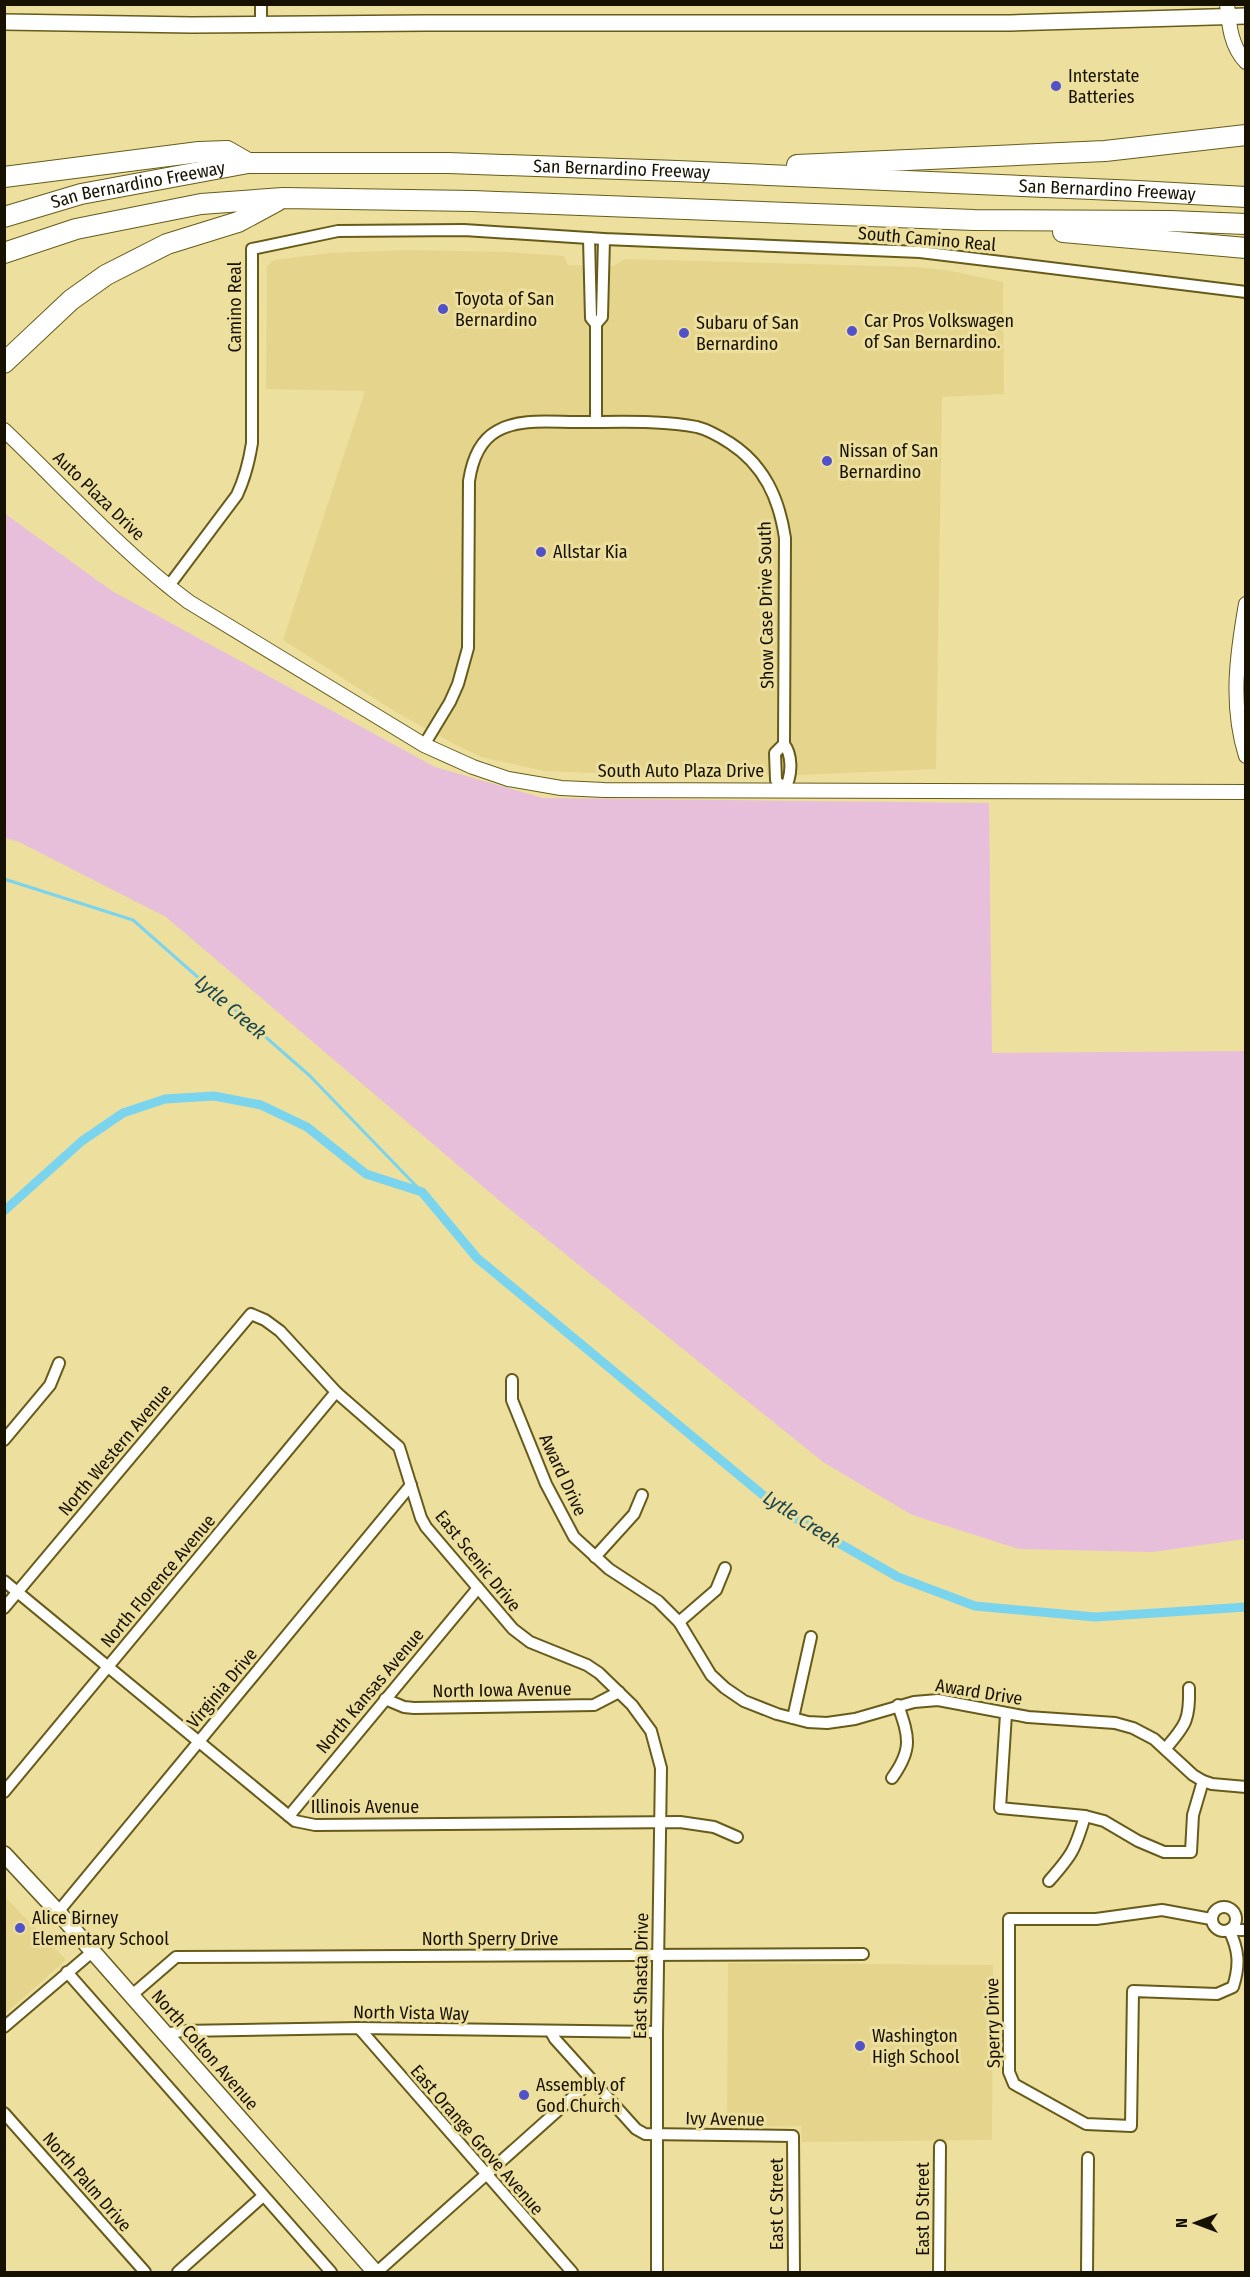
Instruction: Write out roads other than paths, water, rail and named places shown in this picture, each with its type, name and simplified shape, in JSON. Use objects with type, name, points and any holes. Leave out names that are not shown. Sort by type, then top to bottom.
[{"type":"highway","points":[[677,171],[1106,151],[1243,135]]},
{"type":"highway","points":[[4,177],[199,152],[227,151],[248,163]]},
{"type":"highway","name":"San Bernardino Freeway","points":[[4,217],[81,194],[248,163],[285,165],[369,162],[448,163],[1138,190],[1245,197]]},
{"type":"highway","points":[[1138,190],[1245,186]]},
{"type":"highway","points":[[4,363],[71,300],[106,275],[167,244],[238,222],[284,198]]},
{"type":"highway","name":"San Bernardino Freeway","points":[[4,253],[76,229],[201,204],[284,198],[473,201],[974,220],[1170,220],[1245,224]]},
{"type":"highway","points":[[974,220],[1025,228],[1245,248]]},
{"type":"main road","points":[[4,22],[1010,23],[1227,11],[1245,16]]},
{"type":"main road","name":"North Colton Avenue","points":[[4,1854],[132,1995],[376,2272]]},
{"type":"street","points":[[261,4],[261,24]]},
{"type":"street","points":[[1227,11],[1236,48],[1245,62]]},
{"type":"street","name":"Camino Real","points":[[168,587],[237,495],[249,463],[252,443],[252,249],[338,231],[464,230],[604,239]]},
{"type":"street","points":[[589,238],[591,318],[596,324],[596,422]]},
{"type":"street","points":[[596,324],[602,317],[604,239]]},
{"type":"street","name":"South Camino Real","points":[[604,239],[920,252],[1245,292]]},
{"type":"street","name":"Show Case Drive South","points":[[424,745],[450,702],[458,684],[468,648],[469,480],[476,454],[490,436],[518,423],[679,424],[714,433],[754,462],[769,483],[782,515],[785,538],[784,744],[775,753],[776,780],[784,789]]},
{"type":"street","name":"Auto Plaza Drive","points":[[4,430],[168,587]]},
{"type":"street","name":"South Auto Plaza Drive","points":[[168,587],[222,624],[424,745],[473,767],[508,779],[561,788],[638,790],[1245,792]]},
{"type":"street","points":[[1245,604],[1236,678],[1237,714],[1245,756]]},
{"type":"street","name":"East Scenic Drive","points":[[251,1314],[266,1320],[280,1331],[336,1392],[399,1448],[421,1518],[426,1527],[505,1620],[530,1642],[587,1665],[619,1692]]},
{"type":"street","name":"North Western Avenue","points":[[4,1608],[251,1314]]},
{"type":"street","points":[[4,1440],[50,1385],[59,1363]]},
{"type":"street","name":"Award Drive","points":[[512,1380],[512,1400],[546,1484],[574,1537],[619,1576],[653,1597],[679,1622],[711,1675],[725,1688],[753,1706],[808,1722],[834,1723],[855,1719],[898,1705],[938,1700],[1042,1719],[1090,1719],[1115,1722],[1140,1732],[1166,1749],[1193,1775],[1203,1781],[1245,1787]]},
{"type":"street","name":"North Florence Avenue","points":[[4,1792],[336,1392]]},
{"type":"street","name":"Virginia Drive","points":[[58,1912],[411,1485]]},
{"type":"street","points":[[595,1557],[634,1514],[642,1495]]},
{"type":"street","points":[[679,1622],[716,1590],[725,1568]]},
{"type":"street","name":"Illinois Avenue","points":[[4,1581],[295,1821],[315,1825],[659,1822],[701,1824],[736,1837]]},
{"type":"street","name":"North Kansas Avenue","points":[[289,1816],[478,1588]]},
{"type":"street","points":[[793,1718],[811,1637]]},
{"type":"street","points":[[1166,1749],[1181,1731],[1188,1717],[1189,1688]]},
{"type":"street","name":"North Iowa Avenue","points":[[385,1699],[404,1707],[414,1708],[594,1705],[619,1692]]},
{"type":"street","name":"East Shasta Drive","points":[[619,1692],[642,1716],[656,1746],[661,1768],[657,2032],[657,2272]]},
{"type":"street","points":[[892,1778],[905,1760],[907,1748],[905,1727],[898,1705]]},
{"type":"street","points":[[1006,1714],[1000,1808],[1084,1816],[1104,1821],[1138,1841],[1164,1852],[1191,1852],[1193,1815],[1203,1781]]},
{"type":"street","points":[[1049,1881],[1075,1848],[1084,1816]]},
{"type":"street","points":[[1211,1919],[1214,1911],[1221,1907],[1245,1910]]},
{"type":"street","name":"Sperry Drive","points":[[1162,1910],[1211,1919],[1217,1929],[1229,1930],[1237,1946],[1237,1974],[1233,1987],[1217,1994],[1133,1991],[1131,2126],[1086,2124],[1014,2084],[1009,2072],[1009,1919],[1096,1919],[1162,1910]]},
{"type":"street","name":"Sperry Drive","points":[[1229,1930],[1236,1921],[1232,1910]]},
{"type":"street","points":[[1229,1930],[1245,1930]]},
{"type":"street","points":[[4,2027],[92,1952]]},
{"type":"street","name":"North Sperry Drive","points":[[132,1995],[176,1957],[862,1954]]},
{"type":"street","points":[[67,1972],[330,2272]]},
{"type":"street","name":"North Vista Way","points":[[166,2034],[181,2031],[358,2028],[657,2032]]},
{"type":"street","name":"East Orange Grove Avenue","points":[[358,2028],[572,2272]]},
{"type":"street","points":[[551,2032],[636,2129],[645,2134],[657,2134]]},
{"type":"street","points":[[376,2272],[592,2080]]},
{"type":"street","name":"North Palm Drive","points":[[4,2113],[145,2272]]},
{"type":"street","name":"Ivy Avenue","points":[[657,2134],[793,2136]]},
{"type":"street","name":"East C Street","points":[[793,2136],[794,2272]]},
{"type":"street","name":"East D Street","points":[[939,2272],[940,2146]]},
{"type":"street","points":[[1087,2272],[1088,2158]]},
{"type":"street","points":[[178,2272],[263,2196]]},
{"type":"waterway","name":"Lytle Creek","points":[[4,879],[133,920],[310,1076],[422,1192]]},
{"type":"waterway","name":"Lytle Creek","points":[[4,1211],[82,1141],[123,1113],[165,1099],[214,1096],[261,1105],[307,1127],[366,1174],[422,1192],[477,1258],[781,1510],[898,1577],[975,1606],[1095,1617],[1246,1607]]},
{"type":"place","name":"Interstate Batteries","points":[[1056,86]]},
{"type":"place","name":"Toyota of San Bernardino","points":[[443,309]]},
{"type":"place","name":"Car Pros Volkswagen of San Bernardino.","points":[[852,331]]},
{"type":"place","name":"Subaru of San Bernardino","points":[[684,333]]},
{"type":"place","name":"Nissan of San Bernardino","points":[[827,461]]},
{"type":"place","name":"Allstar Kia","points":[[541,552]]},
{"type":"place","name":"Alice Birney Elementary School","points":[[20,1928]]},
{"type":"place","name":"Washington High School","points":[[860,2046]]},
{"type":"place","name":"Assembly of God Church","points":[[524,2095]]}]
